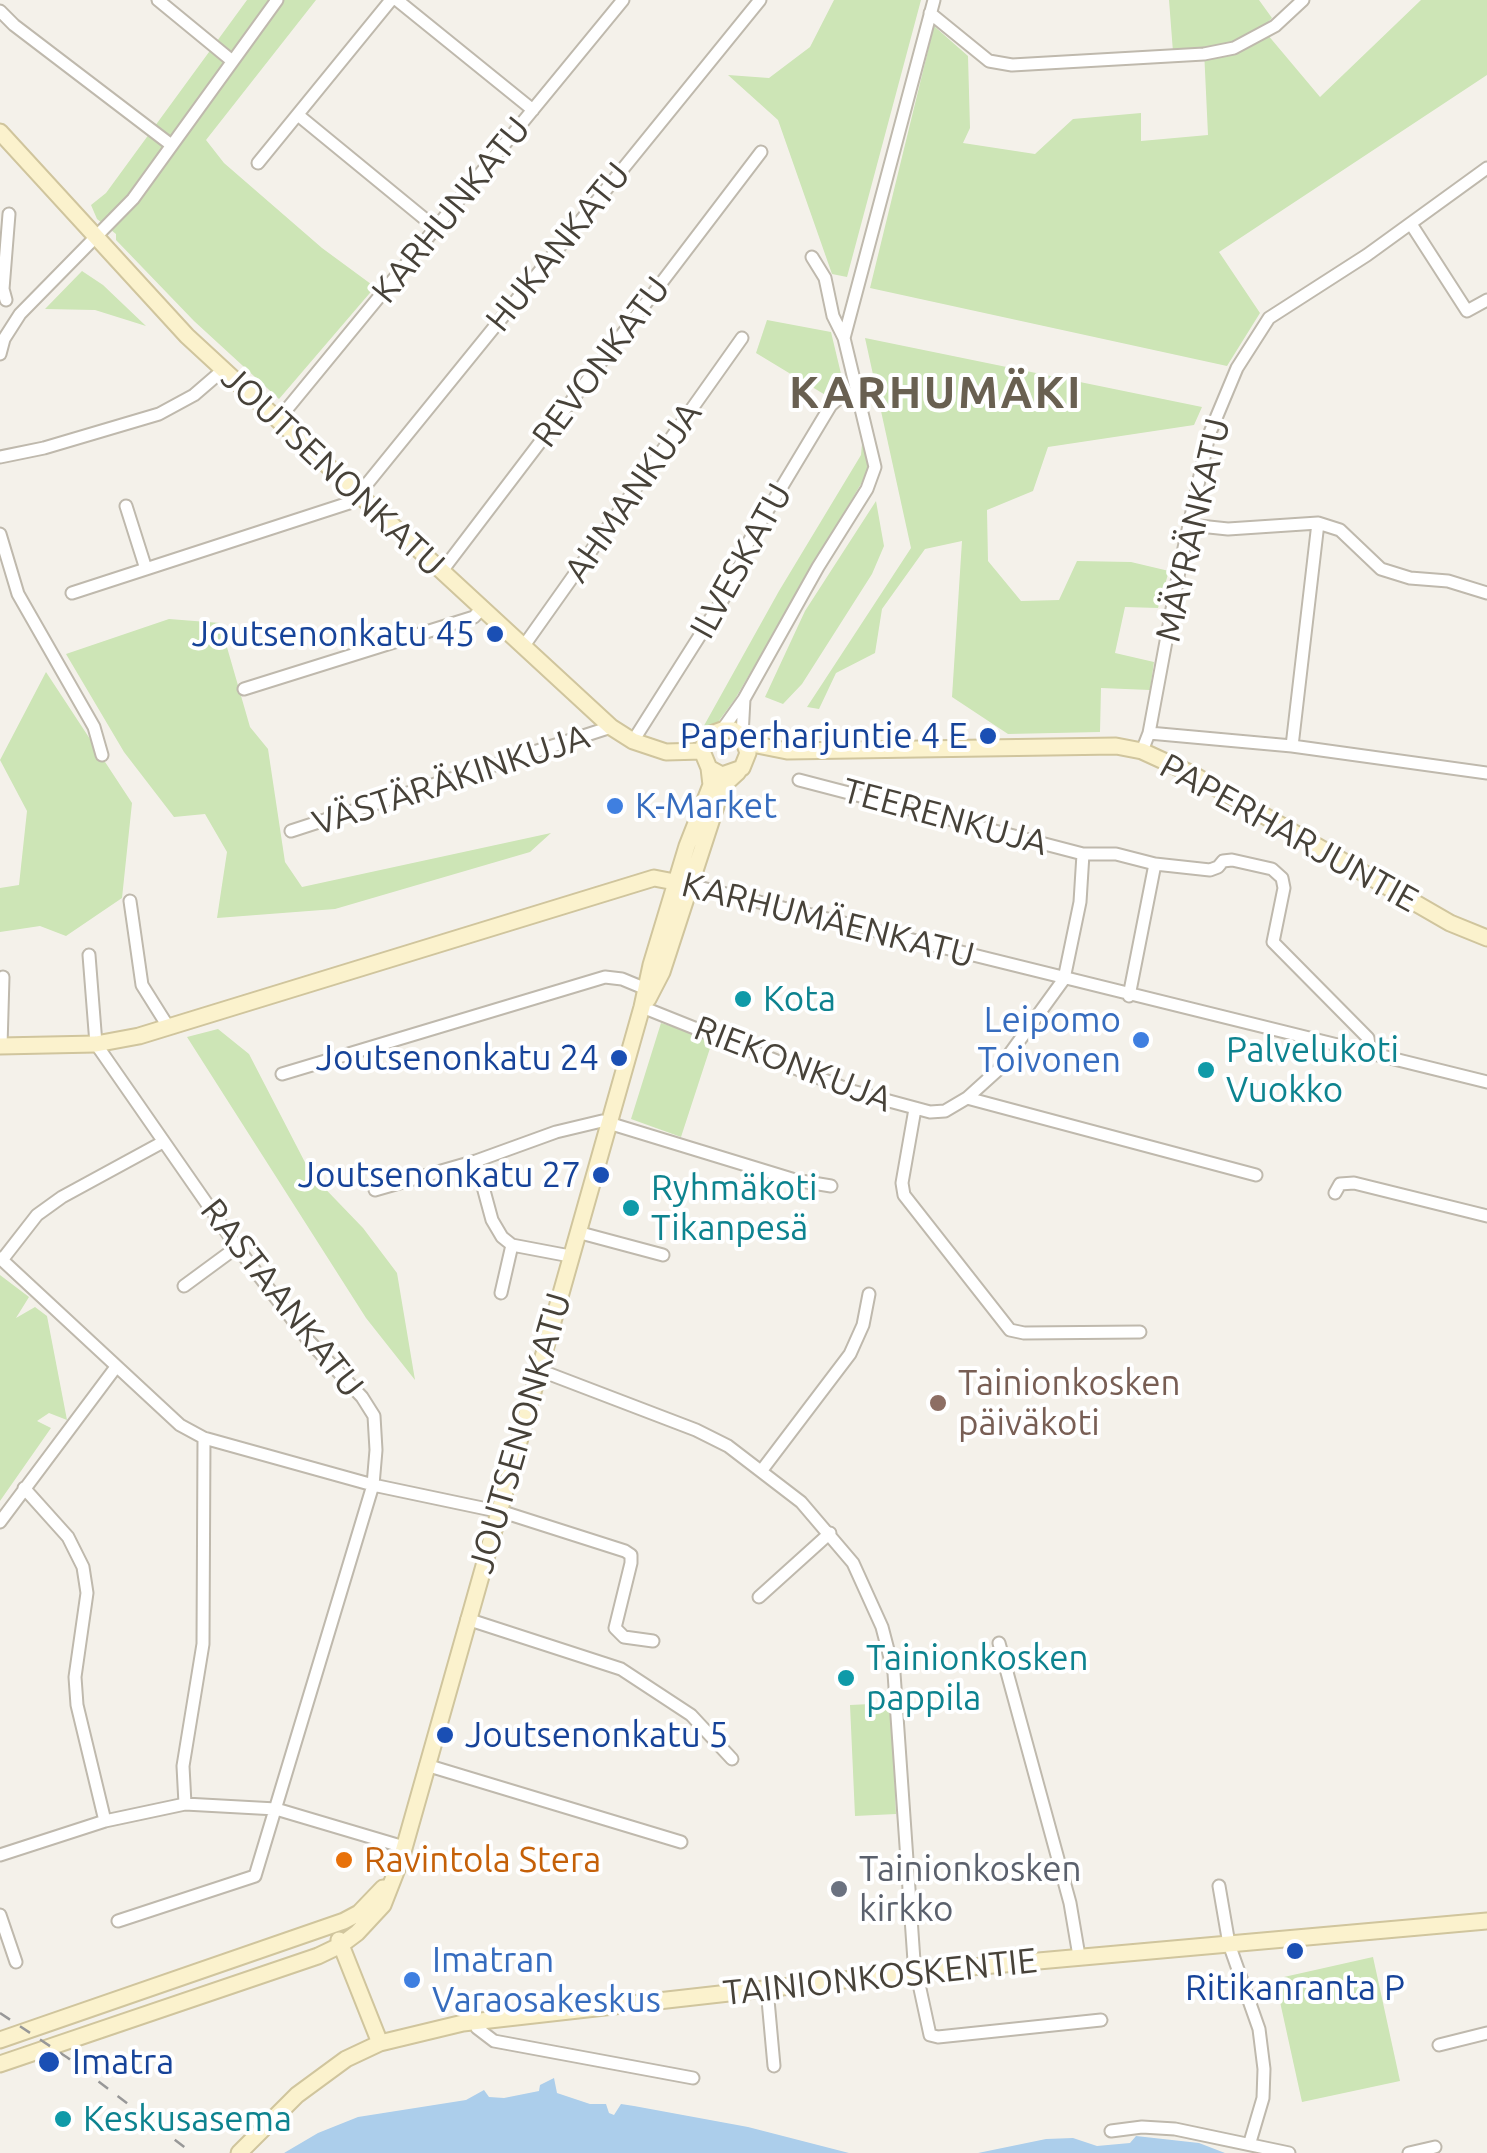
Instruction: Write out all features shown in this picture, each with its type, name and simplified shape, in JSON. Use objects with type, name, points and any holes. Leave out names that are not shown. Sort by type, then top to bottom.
[{"type":"main road","name":"JOUTSENONKATU","points":[[0,132],[96,239],[223,370],[611,727],[633,741],[666,752],[702,752]]},
{"type":"main road","points":[[722,730],[733,730],[742,736],[748,753],[742,768],[722,776],[709,768],[702,752],[707,738],[722,730]]},
{"type":"main road","name":"PAPERHARJUNTIE","points":[[742,736],[756,745],[786,750],[1116,746],[1142,752],[1192,774],[1450,923],[1487,938]]},
{"type":"main road","name":"PAPERHARJUNTIE","points":[[742,768],[755,758],[786,750]]},
{"type":"main road","name":"JOUTSENONKATU","points":[[341,1945],[383,1905],[403,1853],[570,1256],[642,1008],[684,883],[710,785],[709,768]]},
{"type":"main road","name":"JOUTSENONKATU","points":[[684,883],[721,791],[742,768]]},
{"type":"main road","name":"KARHUMÄENKATU","points":[[0,1046],[96,1044],[169,1028],[614,889],[654,878],[684,883]]},
{"type":"main road","name":"JOUTSENONKATU","points":[[332,1926],[359,1914],[374,1900],[403,1853]]},
{"type":"main road","name":"TAINIONKOSKENTIE","points":[[240,2153],[297,2094],[346,2059],[380,2043],[476,2021],[1079,1956],[1228,1936],[1487,1921]]},
{"type":"main road","points":[[0,2040],[332,1926],[380,2043]]},
{"type":"main road","points":[[0,2064],[341,1945]]},
{"type":"street","points":[[158,0],[231,60]]},
{"type":"street","points":[[0,354],[4,340],[35,299],[133,199],[277,0]]},
{"type":"street","points":[[258,163],[394,0],[533,110]]},
{"type":"street","name":"KARHUNKATU","points":[[278,420],[623,0]]},
{"type":"street","name":"HUKANKATU","points":[[358,495],[760,0]]},
{"type":"street","points":[[844,338],[932,7],[989,61],[999,65],[1204,54],[1247,44],[1275,26],[1303,0]]},
{"type":"street","points":[[0,10],[170,144]]},
{"type":"street","points":[[298,115],[437,229]]},
{"type":"street","name":"REVONKATU","points":[[442,572],[761,152]]},
{"type":"street","points":[[1487,168],[1411,224],[1467,311],[1487,300]]},
{"type":"street","points":[[9,214],[3,300],[35,299]]},
{"type":"street","name":"MÄYRÄNKATU","points":[[1142,752],[1209,435],[1237,368],[1270,318],[1411,224]]},
{"type":"street","points":[[722,730],[867,489],[874,467],[844,338],[833,316],[825,278],[812,257]]},
{"type":"street","name":"AHMANKUJA","points":[[523,647],[742,338]]},
{"type":"street","points":[[0,457],[159,414],[194,395],[223,370]]},
{"type":"street","name":"ILVESKATU","points":[[633,741],[738,577],[745,548],[831,405],[857,392]]},
{"type":"street","points":[[72,593],[349,503],[358,495]]},
{"type":"street","points":[[126,506],[146,569]]},
{"type":"street","points":[[1190,525],[1228,530],[1318,523],[1340,530],[1382,570],[1410,578],[1448,581],[1487,593]]},
{"type":"street","points":[[1292,746],[1318,523]]},
{"type":"street","points":[[0,534],[18,594],[94,727],[102,754]]},
{"type":"street","points":[[244,690],[474,617],[482,608]]},
{"type":"street","points":[[742,736],[744,699]]},
{"type":"street","name":"VÄSTÄRÄKINKUJA","points":[[291,831],[611,727]]},
{"type":"street","points":[[1149,733],[1292,746],[1487,773]]},
{"type":"street","name":"TEERENKUJA","points":[[799,780],[1083,854],[1080,902],[1064,980]]},
{"type":"street","points":[[1083,854],[1116,854],[1155,864],[1210,870],[1232,860],[1272,869],[1282,878],[1284,888],[1272,942],[1368,1038],[1370,1053]]},
{"type":"street","points":[[1129,996],[1155,864]]},
{"type":"street","name":"KARHUMÄENKATU","points":[[684,883],[1487,1082]]},
{"type":"street","points":[[130,901],[142,984],[169,1028]]},
{"type":"street","points":[[88,955],[96,1044]]},
{"type":"street","points":[[0,1046],[3,977]]},
{"type":"street","points":[[282,1074],[605,978],[622,979],[650,990]]},
{"type":"street","points":[[967,1098],[998,1070],[1064,980]]},
{"type":"street","name":"RIEKONKUJA","points":[[642,1008],[852,1091],[915,1110],[945,1111],[967,1098]]},
{"type":"street","name":"RASTAANKATU","points":[[96,1044],[236,1247],[308,1340],[362,1397],[374,1416],[374,1484],[255,1876],[118,1921]]},
{"type":"street","points":[[967,1098],[1256,1174]]},
{"type":"street","points":[[915,1110],[902,1182],[904,1195],[1010,1330],[1024,1334],[1140,1332]]},
{"type":"street","points":[[375,1190],[476,1161],[556,1132],[610,1122],[794,1180],[831,1186]]},
{"type":"street","points":[[163,1142],[62,1197],[37,1215],[1,1259],[180,1426],[204,1438],[616,1546],[632,1556],[615,1628],[624,1637],[653,1641]]},
{"type":"street","points":[[476,1161],[492,1220],[512,1245],[570,1256]]},
{"type":"street","points":[[1335,1193],[1340,1184],[1354,1183],[1487,1216]]},
{"type":"street","points":[[577,1232],[663,1255]]},
{"type":"street","points":[[501,1293],[512,1245]]},
{"type":"street","points":[[184,1286],[236,1247]]},
{"type":"street","points":[[762,1470],[850,1354],[863,1325],[869,1294]]},
{"type":"street","points":[[0,1522],[116,1367]]},
{"type":"street","points":[[539,1370],[696,1430],[762,1470],[801,1502],[830,1533],[867,1588],[894,1673],[915,1972],[930,2035],[1100,2020]]},
{"type":"street","points":[[186,1804],[183,1766],[203,1644],[204,1438]]},
{"type":"street","points":[[24,1488],[68,1537],[83,1566],[87,1593],[75,1677],[77,1706],[105,1820]]},
{"type":"street","points":[[759,1597],[830,1533]]},
{"type":"street","points":[[467,1619],[620,1669],[691,1715],[732,1759]]},
{"type":"street","points":[[999,1643],[1070,1903],[1079,1956]]},
{"type":"street","points":[[426,1765],[681,1842]]},
{"type":"street","points":[[0,1854],[105,1820],[186,1804],[276,1808],[403,1853]]},
{"type":"street","points":[[1219,1886],[1228,1936],[1250,1998],[1264,2068],[1263,2098],[1250,2142]]},
{"type":"street","points":[[0,1915],[16,1962]]},
{"type":"street","points":[[767,1989],[774,2066]]},
{"type":"street","points":[[476,2021],[477,2028],[494,2040],[693,2078]]},
{"type":"street","points":[[1439,2045],[1487,2034]]},
{"type":"street","points":[[1111,2131],[1176,2128],[1289,2153]]},
{"type":"street","points":[[1409,2153],[1435,2147]]},
{"type":"green space","points":[[247,0],[316,0],[206,140],[224,163],[322,248],[375,287],[279,399],[194,321],[116,240],[116,234],[97,219],[91,205],[106,193]]},
{"type":"green space","points":[[834,0],[921,0],[847,277],[832,274],[778,120],[728,75],[769,78],[810,47]]},
{"type":"green space","points":[[1169,0],[1259,0],[1272,18],[1262,28],[1320,97],[1421,0],[1487,0],[1487,75],[1219,252],[1260,313],[1227,366],[870,288],[934,26],[968,56],[970,128],[963,143],[1035,154],[1073,119],[1141,113],[1141,141],[1208,135],[1204,50],[1173,52]]},
{"type":"green space","points":[[82,271],[103,285],[146,326],[95,310],[45,309]]},
{"type":"green space","points":[[767,320],[831,332],[842,378],[827,396],[756,353]]},
{"type":"green space","points":[[865,338],[1202,407],[1194,425],[1048,447],[1033,491],[987,510],[988,561],[1021,601],[1059,600],[1077,561],[1131,562],[1169,571],[1158,608],[1125,607],[1115,653],[1154,662],[1150,690],[1101,688],[1100,732],[1008,734],[952,697],[962,541],[925,549],[882,609],[875,653],[836,673],[819,709],[807,707],[911,548]]},
{"type":"green space","points":[[862,444],[870,464],[865,477],[735,699],[718,722],[701,731],[861,455]]},
{"type":"green space","points":[[876,501],[884,546],[872,574],[802,684],[783,704],[765,697],[805,611]]},
{"type":"green space","points":[[169,619],[220,623],[250,727],[268,749],[285,862],[302,887],[551,833],[530,852],[335,909],[217,918],[227,852],[205,814],[174,817],[124,752],[66,654]]},
{"type":"green space","points":[[46,672],[132,803],[122,898],[66,936],[40,926],[0,932],[0,888],[19,885],[27,811],[0,760]]},
{"type":"green space","points":[[661,1023],[713,1039],[681,1137],[631,1119]]},
{"type":"green space","points":[[218,1029],[249,1054],[311,1174],[363,1228],[397,1273],[415,1380],[366,1318],[187,1037]]},
{"type":"green space","points":[[0,1275],[29,1297],[16,1318],[35,1307],[47,1316],[67,1420],[49,1413],[37,1421],[51,1428],[0,1501]]},
{"type":"green space","points":[[891,1703],[896,1814],[855,1816],[850,1705]]},
{"type":"green space","points":[[1373,1957],[1400,2081],[1302,2102],[1275,1979]]},
{"type":"water","points":[[554,2078],[557,2093],[590,2104],[606,2104],[614,2115],[621,2104],[634,2106],[748,2127],[849,2153],[284,2153],[318,2133],[358,2117],[466,2100],[484,2090],[489,2097],[504,2098],[539,2091],[540,2085]]},
{"type":"water","points":[[1136,2136],[1199,2143],[1225,2153],[978,2153],[1046,2139],[1073,2138],[1097,2146],[1130,2143]]},
{"type":"railway","points":[[0,2013],[68,2058],[192,2153]]},
{"type":"place","name":"Joutsenonkatu 45","points":[[495,634]]},
{"type":"place","name":"Paperharjuntie 4 E","points":[[988,736]]},
{"type":"place","name":"K-Market","points":[[615,806]]},
{"type":"place","name":"Kota","points":[[743,999]]},
{"type":"place","name":"Leipomo Toivonen","points":[[1141,1040]]},
{"type":"place","name":"Joutsenonkatu 24","points":[[619,1058]]},
{"type":"place","name":"Palvelukoti Vuokko","points":[[1206,1070]]},
{"type":"place","name":"Joutsenonkatu 27","points":[[601,1175]]},
{"type":"place","name":"Ryhmäkoti Tikanpesä","points":[[631,1208]]},
{"type":"place","name":"Tainionkosken päiväkoti","points":[[938,1403]]},
{"type":"place","name":"Tainionkosken pappila","points":[[846,1678]]},
{"type":"place","name":"Joutsenonkatu 5","points":[[445,1735]]},
{"type":"place","name":"Ravintola Stera","points":[[344,1860]]},
{"type":"place","name":"Tainionkosken kirkko","points":[[839,1889]]},
{"type":"place","name":"Ritikanranta P","points":[[1295,1951]]},
{"type":"place","name":"Imatran Varaosakeskus","points":[[412,1980]]},
{"type":"place","name":"Imatra","points":[[49,2062]]},
{"type":"place","name":"Keskusasema","points":[[63,2119]]},
{"type":"district","name":"KARHUMÄKI","points":[[936,393]]}]
